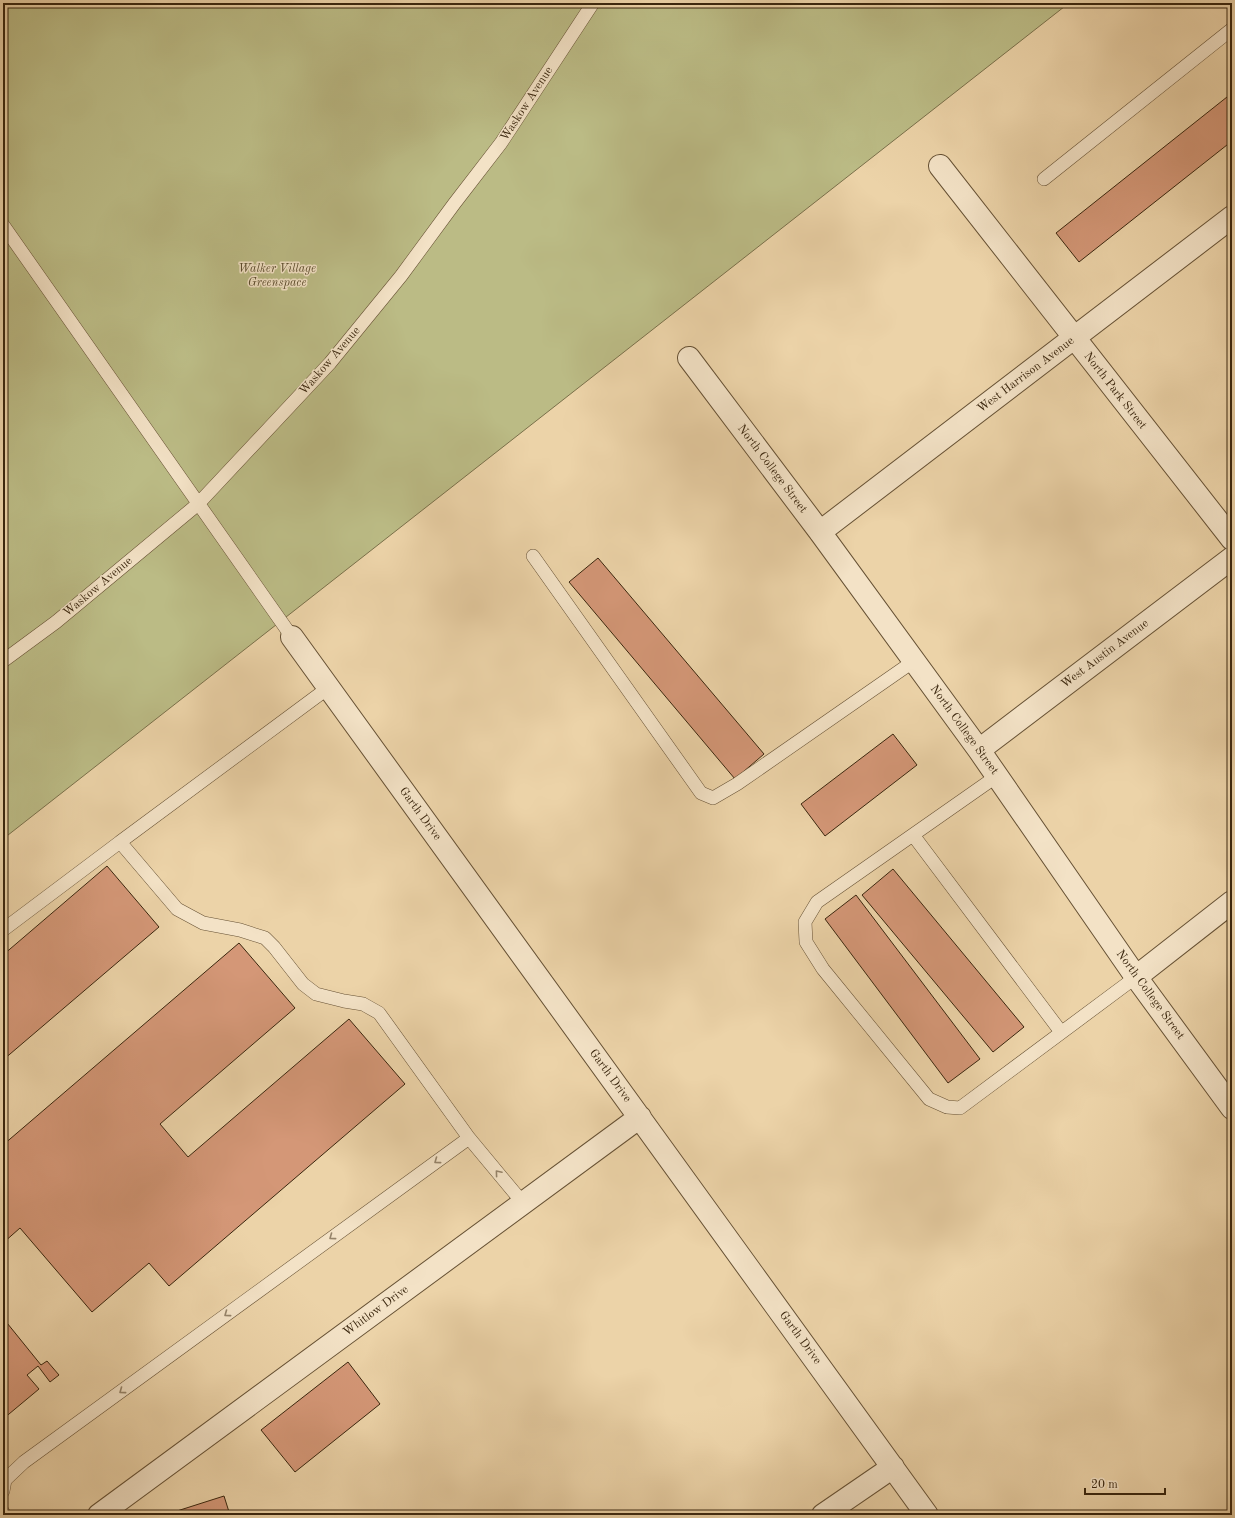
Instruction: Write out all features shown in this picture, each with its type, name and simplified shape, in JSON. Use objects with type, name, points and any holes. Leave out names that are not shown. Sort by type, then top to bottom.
[{"type":"street","name":"North Park Street","points":[[940,166],[1232,539]]},
{"type":"street","name":"West Harrison Avenue","points":[[820,532],[1232,217]]},
{"type":"street","name":"North College Street","points":[[689,358],[820,532],[979,750],[1136,977],[1232,1108]]},
{"type":"street","name":"West Austin Avenue","points":[[979,750],[1232,558]]},
{"type":"street","name":"Garth Drive","points":[[292,637],[928,1515]]},
{"type":"street","points":[[1136,977],[1232,902]]},
{"type":"street","name":"Whitlow Drive","points":[[105,1510],[640,1117]]},
{"type":"street","points":[[823,1515],[893,1466]]},
{"type":"lane","name":"Waskow Avenue","points":[[3,661],[56,622],[198,504],[330,363],[401,276],[454,204],[502,143],[593,3]]},
{"type":"lane","points":[[1044,179],[1232,29]]},
{"type":"lane","points":[[3,226],[292,637]]},
{"type":"lane","points":[[533,556],[701,793],[713,798],[737,784],[914,661]]},
{"type":"lane","points":[[3,930],[328,688]]},
{"type":"lane","points":[[997,776],[817,902],[805,922],[805,929],[806,942],[822,969],[929,1099],[947,1107],[960,1108],[1136,977]]},
{"type":"lane","points":[[913,835],[1061,1032]]},
{"type":"lane","points":[[120,842],[177,909],[202,923],[240,930],[265,938],[274,947],[303,984],[316,994],[363,1004],[379,1013],[469,1138],[523,1203]]},
{"type":"lane","points":[[3,1491],[5,1480],[24,1462],[469,1138]]},
{"type":"green space","name":"Walker Village Greenspace","points":[[3,3],[1069,3],[3,839]]},
{"type":"building","points":[[1232,93],[1232,141],[1079,262],[1056,233]]},
{"type":"building","points":[[598,558],[764,754],[735,779],[569,582]]},
{"type":"building","points":[[893,734],[917,765],[825,836],[801,804]]},
{"type":"building","points":[[107,866],[159,927],[3,1060],[3,955]]},
{"type":"building","points":[[893,869],[1024,1027],[993,1052],[862,895]]},
{"type":"building","points":[[856,895],[980,1059],[948,1083],[825,919]]},
{"type":"building","points":[[239,943],[295,1008],[160,1124],[188,1157],[349,1019],[405,1084],[169,1286],[149,1263],[92,1312],[20,1228],[3,1243],[3,1145]]},
{"type":"building","points":[[3,1318],[41,1365],[47,1361],[59,1375],[50,1382],[38,1366],[27,1375],[39,1389],[3,1419]]},
{"type":"building","points":[[348,1362],[380,1404],[295,1472],[261,1430]]},
{"type":"building","points":[[224,1496],[230,1515],[178,1515],[177,1511]]}]
